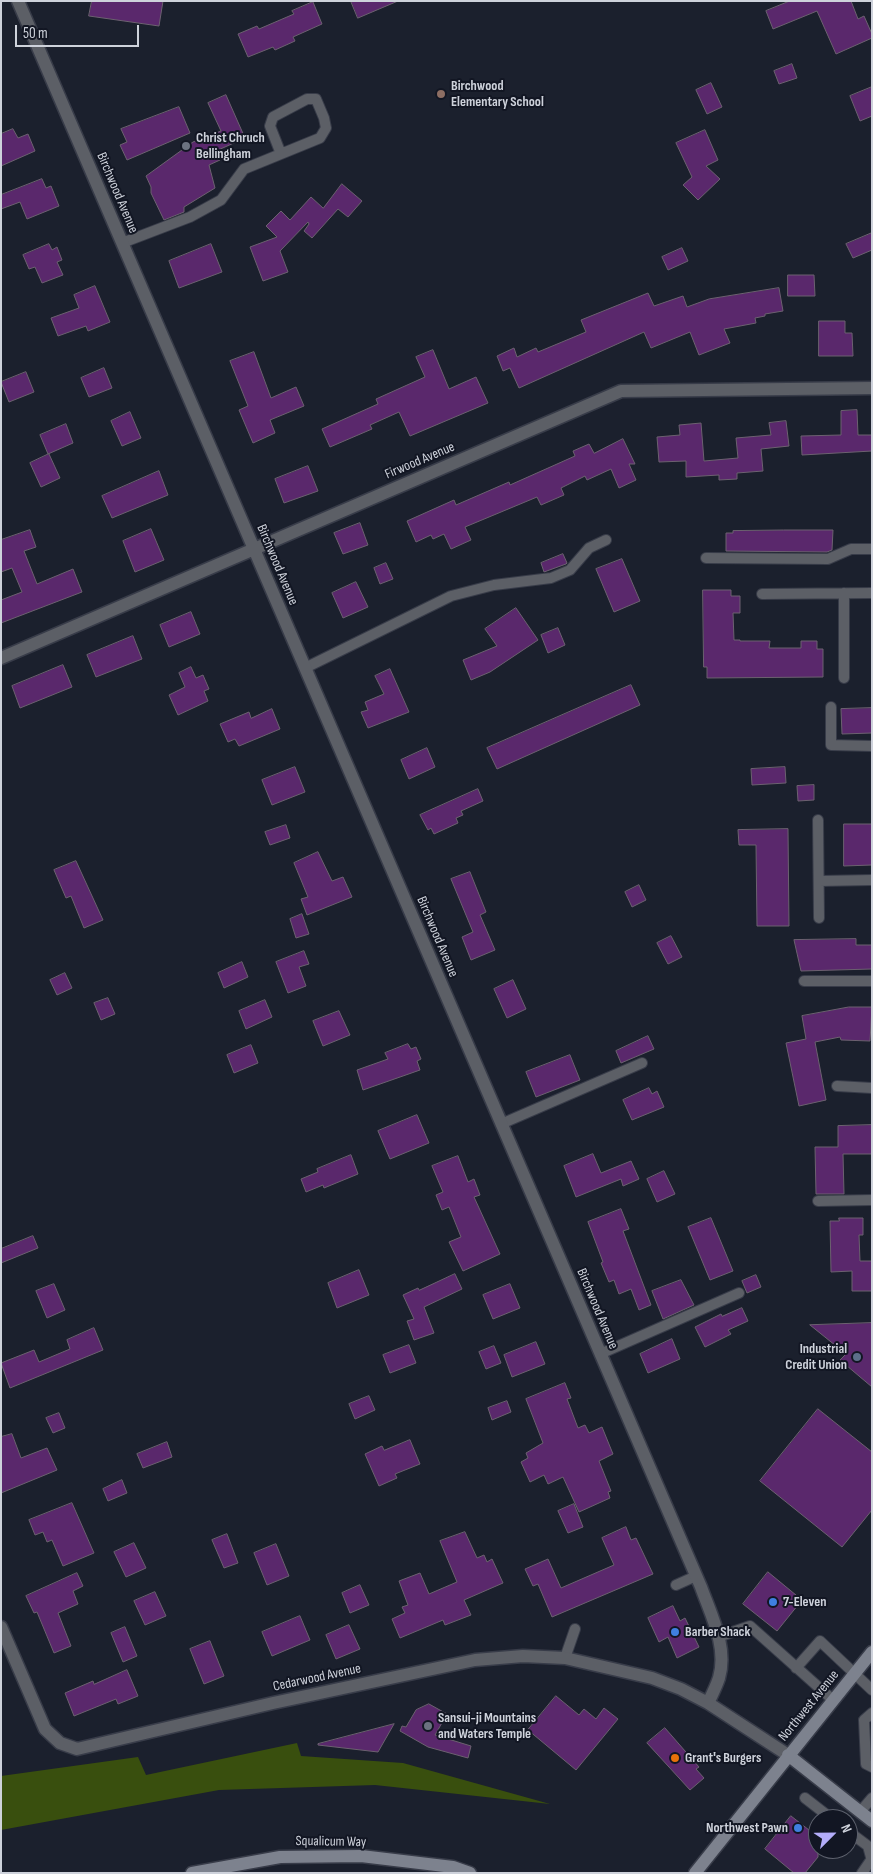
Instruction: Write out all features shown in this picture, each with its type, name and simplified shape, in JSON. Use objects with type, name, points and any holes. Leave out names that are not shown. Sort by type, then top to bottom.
[{"type":"street","name":"Birchwood Avenue","points":[[18,1],[696,1576],[718,1637],[721,1656],[719,1677],[708,1703]]},
{"type":"street","name":"Firwood Avenue","points":[[1,658],[621,391],[872,388]]},
{"type":"street","name":"Cedarwood Avenue","points":[[1,1626],[45,1729],[60,1743],[77,1749],[273,1703],[475,1660],[523,1656],[565,1658],[652,1678],[681,1689],[708,1703]]},
{"type":"street","name":"Northwest Avenue","points":[[695,1873],[872,1652]]},
{"type":"street","points":[[708,1703],[788,1755],[872,1821]]},
{"type":"street","name":"Squalicum Way","points":[[192,1873],[280,1857],[352,1856],[453,1867],[470,1873]]},
{"type":"lane","points":[[122,243],[190,217],[221,200],[244,169],[281,154],[320,138],[326,128],[316,99],[307,99],[273,116],[270,126],[281,154]]},
{"type":"lane","points":[[305,668],[451,596],[494,585],[550,578],[570,570],[589,548],[606,540]]},
{"type":"lane","points":[[706,558],[828,560],[851,549],[872,549]]},
{"type":"lane","points":[[844,593],[844,678]]},
{"type":"lane","points":[[762,594],[872,593]]},
{"type":"lane","points":[[831,707],[831,745],[872,746]]},
{"type":"lane","points":[[818,820],[819,918]]},
{"type":"lane","points":[[819,881],[872,880]]},
{"type":"lane","points":[[804,981],[872,981]]},
{"type":"lane","points":[[501,1124],[642,1063]]},
{"type":"lane","points":[[837,1086],[872,1088]]},
{"type":"lane","points":[[818,1201],[872,1200]]},
{"type":"lane","points":[[600,1354],[739,1293]]},
{"type":"lane","points":[[676,1585],[696,1576]]},
{"type":"lane","points":[[718,1637],[750,1626],[833,1700]]},
{"type":"lane","points":[[565,1658],[575,1629]]},
{"type":"lane","points":[[796,1668],[820,1641],[872,1690]]},
{"type":"lane","points":[[872,1713],[864,1720],[866,1764],[872,1767]]},
{"type":"lane","points":[[805,1798],[819,1809]]},
{"type":"lane","points":[[860,1812],[872,1798]]},
{"type":"lane","points":[[858,1837],[870,1844],[871,1860],[862,1873]]},
{"type":"green space","points":[[297,1743],[301,1756],[403,1763],[550,1804],[375,1785],[219,1790],[1,1830],[1,1776],[138,1757],[146,1775]]},
{"type":"building","points":[[92,1],[163,1],[159,26],[89,16]]},
{"type":"building","points":[[351,1],[398,1],[358,18]]},
{"type":"building","points":[[790,1],[851,1],[858,19],[864,16],[872,38],[836,54],[817,11],[773,29],[766,11]]},
{"type":"building","points":[[313,2],[322,24],[293,37],[295,41],[275,50],[273,47],[248,57],[238,34],[257,26],[259,29],[294,14],[292,11]]},
{"type":"building","points":[[792,64],[797,78],[779,84],[774,71]]},
{"type":"building","points":[[711,83],[722,107],[707,114],[696,90]]},
{"type":"building","points":[[872,87],[872,116],[860,121],[850,96]]},
{"type":"building","points":[[226,95],[245,138],[216,151],[220,160],[209,165],[215,188],[184,207],[184,212],[164,220],[151,193],[151,187],[146,176],[193,142],[221,131],[208,103]]},
{"type":"building","points":[[179,107],[190,133],[127,160],[120,145],[127,142],[121,129]]},
{"type":"building","points":[[13,129],[18,138],[28,134],[35,151],[1,166],[1,134]]},
{"type":"building","points":[[705,130],[718,160],[706,166],[720,179],[698,200],[683,185],[692,177],[676,143]]},
{"type":"building","points":[[42,179],[46,188],[51,186],[59,206],[27,219],[20,202],[1,209],[1,195]]},
{"type":"building","points":[[342,184],[362,201],[348,217],[338,209],[312,238],[304,231],[309,224],[308,222],[280,251],[288,272],[263,281],[250,247],[277,237],[266,226],[281,211],[290,220],[311,197],[323,208]]},
{"type":"building","points":[[872,233],[872,250],[853,258],[846,244]]},
{"type":"building","points":[[49,244],[52,250],[57,247],[62,260],[57,262],[63,275],[42,283],[35,267],[29,269],[23,255]]},
{"type":"building","points":[[211,244],[222,272],[179,288],[169,261]]},
{"type":"building","points":[[682,248],[688,261],[668,270],[662,257]]},
{"type":"building","points":[[788,275],[814,275],[815,296],[788,296]]},
{"type":"building","points":[[95,286],[110,322],[88,331],[86,326],[58,336],[51,318],[79,308],[74,295]]},
{"type":"building","points":[[779,288],[783,311],[755,318],[756,323],[724,329],[730,343],[699,355],[690,332],[651,348],[644,332],[519,388],[510,368],[503,371],[497,356],[514,348],[517,357],[536,348],[538,352],[586,332],[581,320],[648,293],[654,306],[683,296],[687,307],[709,299]]},
{"type":"building","points":[[819,321],[845,321],[845,333],[852,333],[853,356],[819,356]]},
{"type":"building","points":[[433,350],[449,389],[476,377],[488,403],[410,436],[399,412],[370,425],[372,429],[330,447],[322,429],[378,404],[376,399],[425,377],[416,357]]},
{"type":"building","points":[[254,352],[271,398],[296,387],[304,406],[270,420],[275,433],[253,443],[239,410],[248,406],[230,361]]},
{"type":"building","points":[[104,368],[112,388],[89,397],[81,378]]},
{"type":"building","points":[[26,372],[34,392],[9,402],[1,382]]},
{"type":"building","points":[[857,410],[858,435],[872,435],[872,451],[802,455],[801,436],[841,435],[841,411]]},
{"type":"building","points":[[130,412],[141,438],[122,446],[111,421]]},
{"type":"building","points":[[786,421],[789,446],[761,449],[763,471],[737,473],[737,479],[719,480],[719,475],[686,477],[686,461],[659,462],[657,437],[680,435],[679,425],[701,423],[704,461],[738,458],[736,438],[771,435],[769,423]]},
{"type":"building","points":[[66,424],[73,443],[48,454],[40,435]]},
{"type":"building","points":[[623,439],[635,464],[629,464],[636,480],[619,488],[611,469],[587,480],[585,476],[561,488],[564,495],[541,505],[537,497],[465,527],[471,540],[451,549],[444,534],[433,539],[431,535],[416,542],[407,521],[454,500],[456,505],[509,482],[510,485],[575,456],[573,451],[589,444],[594,453]]},
{"type":"building","points":[[49,454],[60,478],[41,487],[30,463]]},
{"type":"building","points":[[308,466],[318,491],[284,503],[275,479]]},
{"type":"building","points":[[159,471],[168,495],[112,518],[102,496]]},
{"type":"building","points":[[360,523],[368,545],[343,554],[334,533]]},
{"type":"building","points":[[151,529],[164,560],[135,572],[123,541]]},
{"type":"building","points":[[30,530],[36,547],[24,551],[37,584],[73,569],[82,592],[1,623],[1,600],[22,592],[12,568],[1,572],[1,540]]},
{"type":"building","points":[[833,530],[832,550],[827,552],[726,551],[726,533],[733,533],[733,531]]},
{"type":"building","points":[[563,554],[566,564],[544,572],[541,563]]},
{"type":"building","points":[[622,559],[640,601],[614,612],[596,569]]},
{"type":"building","points":[[386,563],[393,579],[380,584],[374,568]]},
{"type":"building","points":[[356,582],[368,607],[343,618],[332,593]]},
{"type":"building","points":[[703,590],[731,590],[731,596],[740,596],[740,613],[733,613],[734,640],[770,641],[769,648],[801,648],[801,641],[817,641],[817,649],[823,649],[823,677],[707,678],[707,667],[704,667]]},
{"type":"building","points":[[516,608],[538,640],[490,672],[471,680],[463,660],[497,646],[485,629]]},
{"type":"building","points":[[191,612],[200,634],[169,647],[160,625]]},
{"type":"building","points":[[558,628],[565,645],[548,653],[541,635]]},
{"type":"building","points":[[133,636],[142,659],[96,677],[87,655]]},
{"type":"building","points":[[63,665],[72,687],[20,708],[12,686]]},
{"type":"building","points":[[191,667],[196,678],[203,675],[209,689],[204,691],[208,701],[178,715],[169,695],[185,687],[179,673]]},
{"type":"building","points":[[390,669],[409,712],[368,728],[361,712],[368,710],[365,702],[384,694],[375,676]]},
{"type":"building","points":[[631,685],[640,705],[497,769],[487,748]]},
{"type":"building","points":[[872,708],[872,733],[842,734],[841,709]]},
{"type":"building","points":[[272,709],[280,729],[239,746],[235,739],[228,742],[220,724],[249,712],[251,718]]},
{"type":"building","points":[[427,748],[435,767],[409,779],[401,760]]},
{"type":"building","points":[[295,767],[305,792],[272,805],[262,780]]},
{"type":"building","points":[[785,767],[786,783],[752,785],[751,769]]},
{"type":"building","points":[[814,785],[814,800],[798,801],[797,786]]},
{"type":"building","points":[[478,789],[483,801],[461,811],[463,815],[456,818],[458,823],[434,834],[431,828],[428,830],[420,815]]},
{"type":"building","points":[[844,824],[872,824],[872,865],[844,866]]},
{"type":"building","points":[[286,825],[290,838],[270,845],[265,832]]},
{"type":"building","points":[[788,829],[789,926],[757,926],[756,845],[739,845],[738,830]]},
{"type":"building","points":[[318,852],[332,881],[343,877],[352,897],[307,915],[301,899],[308,897],[294,863]]},
{"type":"building","points":[[76,861],[103,920],[84,928],[71,896],[66,898],[54,870]]},
{"type":"building","points":[[470,872],[486,912],[480,915],[495,950],[471,960],[462,937],[473,932],[451,879]]},
{"type":"building","points":[[639,885],[646,900],[632,907],[625,892]]},
{"type":"building","points":[[302,914],[309,934],[296,938],[290,919]]},
{"type":"building","points":[[671,936],[682,957],[668,964],[657,943]]},
{"type":"building","points":[[856,939],[856,945],[872,945],[872,969],[801,971],[794,940]]},
{"type":"building","points":[[304,951],[309,964],[299,967],[306,986],[288,993],[276,962]]},
{"type":"building","points":[[242,962],[248,977],[224,988],[218,973]]},
{"type":"building","points":[[65,973],[72,988],[57,995],[50,980]]},
{"type":"building","points":[[513,980],[526,1009],[507,1018],[494,989]]},
{"type":"building","points":[[108,998],[115,1014],[101,1020],[94,1003]]},
{"type":"building","points":[[265,1000],[272,1017],[246,1029],[239,1011]]},
{"type":"building","points":[[849,1007],[872,1007],[870,1041],[841,1040],[840,1037],[815,1042],[826,1100],[799,1106],[786,1043],[806,1039],[802,1016]]},
{"type":"building","points":[[339,1011],[350,1035],[323,1046],[313,1021]]},
{"type":"building","points":[[648,1036],[654,1049],[621,1063],[616,1051]]},
{"type":"building","points":[[408,1044],[411,1049],[416,1047],[421,1059],[417,1061],[420,1070],[363,1090],[357,1070],[388,1059],[385,1053]]},
{"type":"building","points":[[251,1045],[258,1063],[234,1073],[227,1055]]},
{"type":"building","points":[[570,1055],[580,1080],[536,1097],[526,1072]]},
{"type":"building","points":[[649,1088],[652,1094],[657,1091],[664,1107],[632,1120],[623,1100]]},
{"type":"building","points":[[417,1115],[429,1143],[390,1159],[378,1131]]},
{"type":"building","points":[[872,1125],[872,1154],[843,1154],[844,1194],[816,1194],[815,1147],[838,1147],[838,1126]]},
{"type":"building","points":[[593,1154],[601,1173],[631,1161],[639,1179],[623,1186],[621,1179],[576,1197],[564,1166]]},
{"type":"building","points":[[351,1155],[358,1174],[324,1188],[323,1185],[306,1192],[301,1179],[318,1172],[317,1169]]},
{"type":"building","points":[[458,1156],[468,1182],[474,1179],[480,1195],[474,1197],[500,1254],[463,1271],[449,1242],[461,1237],[449,1207],[442,1210],[436,1195],[443,1192],[432,1166]]},
{"type":"building","points":[[664,1171],[675,1194],[657,1202],[647,1179]]},
{"type":"building","points":[[621,1209],[629,1229],[623,1231],[651,1305],[639,1310],[631,1289],[619,1294],[614,1280],[609,1282],[588,1222]]},
{"type":"building","points":[[711,1218],[733,1271],[710,1280],[688,1227]]},
{"type":"building","points":[[839,1218],[863,1218],[863,1235],[859,1235],[860,1261],[872,1261],[872,1291],[852,1291],[852,1271],[831,1272],[830,1221],[839,1221]]},
{"type":"building","points":[[33,1236],[38,1248],[1,1263],[1,1249]]},
{"type":"building","points":[[359,1270],[369,1295],[337,1308],[328,1283]]},
{"type":"building","points":[[455,1274],[462,1289],[424,1307],[434,1333],[414,1340],[407,1321],[414,1319],[403,1295]]},
{"type":"building","points":[[756,1275],[761,1287],[747,1293],[742,1281]]},
{"type":"building","points":[[681,1280],[694,1305],[663,1319],[652,1291]]},
{"type":"building","points":[[54,1284],[65,1310],[47,1318],[36,1291]]},
{"type":"building","points":[[510,1284],[520,1308],[493,1319],[483,1295]]},
{"type":"building","points":[[742,1308],[748,1321],[728,1330],[731,1334],[705,1347],[695,1327],[721,1314],[722,1316]]},
{"type":"building","name":"Industrial Credit Union","points":[[872,1323],[872,1387],[840,1360],[846,1354],[810,1325]]},
{"type":"building","points":[[94,1328],[103,1350],[10,1388],[1,1363],[34,1350],[39,1362],[70,1349],[67,1340]]},
{"type":"building","points":[[672,1339],[680,1359],[648,1373],[640,1354]]},
{"type":"building","points":[[536,1342],[545,1364],[512,1377],[504,1355]]},
{"type":"building","points":[[409,1345],[416,1363],[390,1373],[383,1355]]},
{"type":"building","points":[[494,1346],[501,1363],[486,1369],[479,1352]]},
{"type":"building","points":[[565,1383],[571,1398],[567,1399],[578,1428],[585,1425],[589,1433],[602,1427],[613,1454],[599,1461],[611,1491],[608,1492],[610,1498],[579,1512],[563,1477],[548,1484],[544,1475],[530,1482],[521,1462],[528,1458],[526,1453],[543,1443],[526,1399]]},
{"type":"building","points":[[369,1396],[375,1410],[355,1419],[349,1404]]},
{"type":"building","points":[[507,1401],[511,1412],[492,1420],[488,1408]]},
{"type":"building","points":[[818,1409],[872,1452],[872,1510],[842,1547],[760,1481]]},
{"type":"building","points":[[59,1413],[65,1428],[53,1433],[46,1418]]},
{"type":"building","points":[[12,1434],[21,1458],[47,1448],[57,1470],[1,1493],[1,1437]]},
{"type":"building","points":[[410,1440],[420,1464],[395,1474],[397,1478],[379,1486],[365,1454],[382,1446],[384,1450]]},
{"type":"building","points":[[167,1442],[172,1457],[143,1468],[137,1454]]},
{"type":"building","points":[[122,1480],[127,1493],[108,1501],[103,1489]]},
{"type":"building","points":[[72,1503],[94,1553],[63,1566],[52,1540],[47,1542],[43,1532],[35,1535],[29,1520]]},
{"type":"building","points":[[574,1504],[583,1527],[568,1533],[558,1511]]},
{"type":"building","points":[[626,1527],[631,1540],[636,1538],[653,1574],[552,1617],[538,1584],[533,1586],[525,1569],[548,1559],[561,1588],[614,1565],[602,1538]]},
{"type":"building","points":[[465,1532],[477,1558],[484,1555],[487,1562],[492,1559],[503,1583],[464,1600],[471,1615],[445,1625],[443,1620],[400,1638],[392,1619],[405,1613],[402,1607],[408,1605],[399,1581],[420,1573],[429,1594],[457,1582],[440,1541]]},
{"type":"building","points":[[227,1534],[238,1563],[224,1568],[212,1540]]},
{"type":"building","points":[[134,1543],[146,1568],[126,1577],[114,1552]]},
{"type":"building","points":[[276,1544],[289,1576],[267,1585],[254,1553]]},
{"type":"building","name":"7-Eleven","points":[[768,1572],[802,1600],[777,1631],[743,1604]]},
{"type":"building","points":[[77,1573],[83,1586],[73,1591],[78,1604],[58,1613],[71,1646],[54,1653],[37,1612],[34,1613],[26,1596]]},
{"type":"building","points":[[360,1585],[369,1605],[350,1613],[342,1593]]},
{"type":"building","points":[[155,1592],[166,1616],[145,1625],[134,1601]]},
{"type":"building","points":[[673,1606],[680,1621],[685,1618],[699,1647],[677,1658],[668,1637],[659,1642],[648,1618]]},
{"type":"building","points":[[300,1616],[310,1640],[272,1656],[262,1632]]},
{"type":"building","points":[[349,1625],[360,1649],[336,1659],[326,1635]]},
{"type":"building","points":[[125,1627],[137,1656],[123,1662],[111,1633]]},
{"type":"building","points":[[210,1641],[224,1676],[204,1684],[190,1649]]},
{"type":"building","points":[[127,1670],[138,1696],[118,1704],[116,1699],[74,1716],[65,1693],[93,1681],[94,1684]]},
{"type":"building","points":[[556,1696],[579,1715],[584,1709],[596,1719],[604,1708],[618,1719],[576,1770],[528,1730]]},
{"type":"building","points":[[429,1704],[447,1714],[435,1735],[471,1746],[468,1758],[428,1747],[400,1731],[402,1726],[406,1727],[416,1710]]},
{"type":"building","points":[[394,1724],[378,1752],[318,1745],[318,1744]]},
{"type":"building","points":[[665,1728],[699,1767],[696,1769],[704,1778],[690,1790],[647,1743]]},
{"type":"building","points":[[791,1816],[808,1829],[808,1859],[816,1859],[805,1873],[794,1873],[765,1849]]},
{"type":"place","name":"Birchwood Elementary School","points":[[441,94]]},
{"type":"place","name":"Christ Chruch Bellingham","points":[[186,146]]},
{"type":"place","name":"Industrial Credit Union","points":[[857,1357]]},
{"type":"place","name":"7-Eleven","points":[[773,1602]]},
{"type":"place","name":"Barber Shack","points":[[675,1632]]},
{"type":"place","name":"Sansui-ji Mountains and Waters Temple","points":[[428,1726]]},
{"type":"place","name":"Grant's Burgers","points":[[675,1758]]},
{"type":"place","name":"Northwest Pawn","points":[[798,1828]]}]
